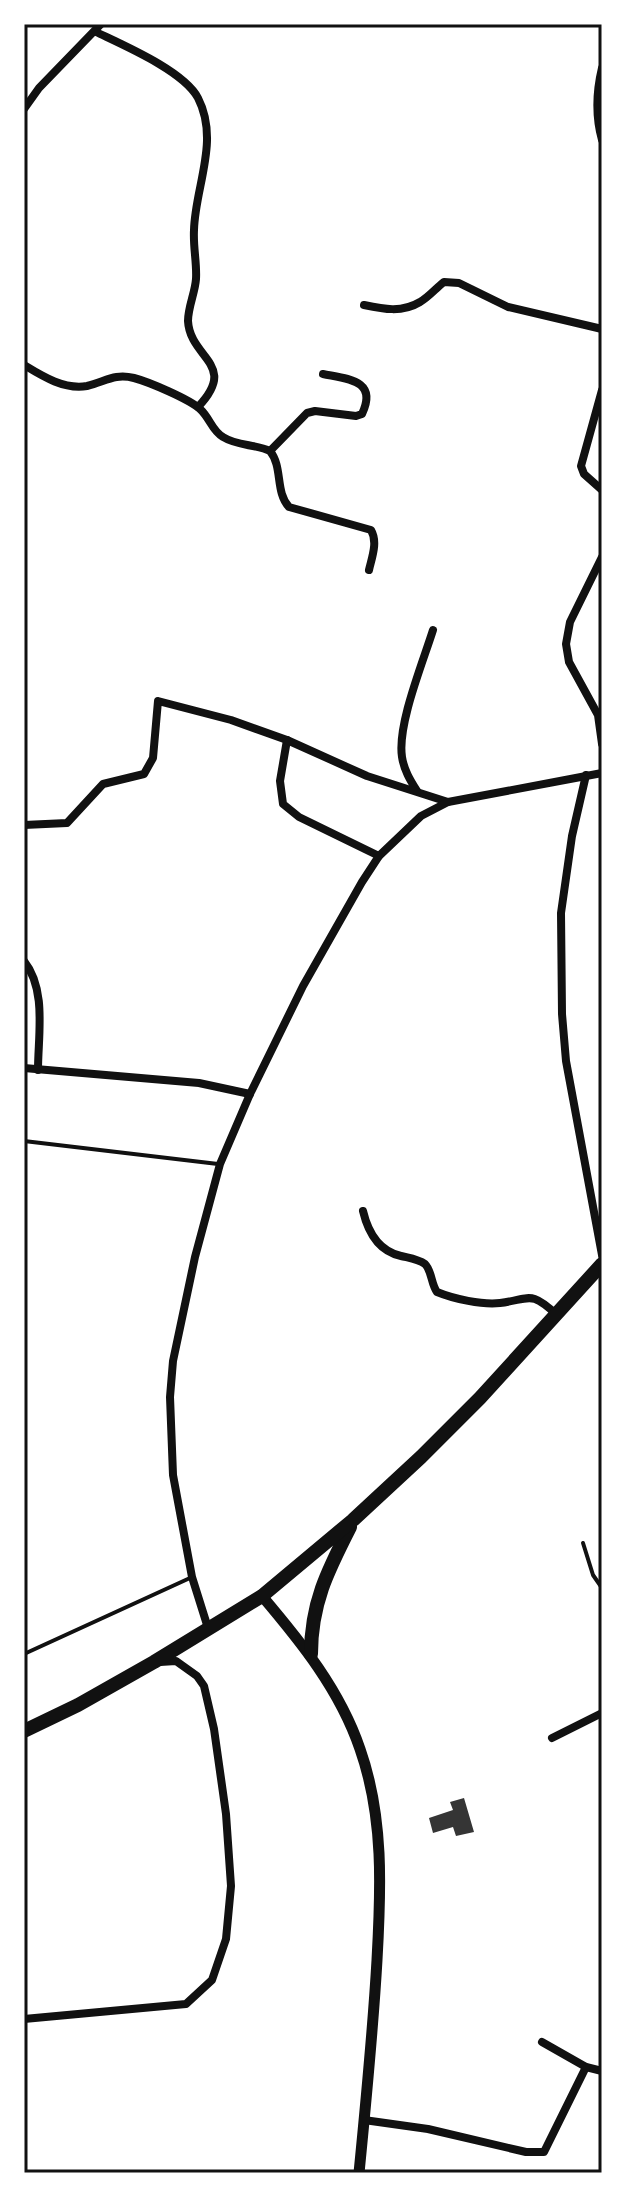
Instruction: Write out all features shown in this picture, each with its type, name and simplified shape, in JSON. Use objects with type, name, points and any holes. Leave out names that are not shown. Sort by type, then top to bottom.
[{"type":"highway","points":[[24,1731],[154,1662],[262,1596],[353,1520],[480,1398],[602,1264]]},
{"type":"highway","points":[[311,1654],[311,1626],[318,1598],[328,1569],[353,1520]]},
{"type":"street","points":[[24,109],[39,88],[98,28],[171,72],[197,95],[205,117],[205,165],[194,228],[196,282],[188,321],[192,335],[212,362],[215,373],[208,396],[198,407]]},
{"type":"street","points":[[602,68],[596,107],[602,140]]},
{"type":"street","points":[[364,305],[389,310],[407,309],[423,301],[444,282],[459,283],[508,307],[602,329]]},
{"type":"street","points":[[24,365],[47,379],[66,385],[86,386],[119,375],[137,379],[198,407],[222,437],[270,451],[277,464],[286,504],[371,530],[374,545],[369,570]]},
{"type":"street","points":[[270,451],[307,413],[362,414],[367,398],[367,391],[362,385],[323,374]]},
{"type":"street","points":[[602,390],[581,466],[584,474],[602,490]]},
{"type":"street","points":[[602,557],[570,622],[566,644],[569,662],[598,715],[602,744]]},
{"type":"street","points":[[417,792],[406,774],[401,756],[402,737],[433,630]]},
{"type":"street","points":[[24,825],[67,823],[103,784],[144,774],[153,758],[158,701],[231,720],[287,740],[367,776],[448,802]]},
{"type":"street","points":[[287,740],[280,781],[283,804],[299,817],[379,856]]},
{"type":"street","points":[[208,1628],[192,1577],[173,1475],[170,1397],[173,1361],[185,1299],[220,1164],[250,1094],[303,986],[362,882],[379,856],[421,816],[448,802],[602,773]]},
{"type":"street","points":[[586,775],[572,836],[561,913],[562,1014],[566,1061],[602,1255]]},
{"type":"street","points":[[24,961],[33,972],[38,990],[38,1070]]},
{"type":"street","points":[[24,1068],[199,1083],[250,1094]]},
{"type":"street","points":[[363,1211],[373,1238],[394,1255],[423,1262],[429,1268],[437,1292],[497,1304],[526,1297],[545,1304],[558,1315]]},
{"type":"street","points":[[262,1596],[311,1654],[337,1698],[360,1747],[377,1819],[379,1919],[359,2173]]},
{"type":"street","points":[[24,2019],[186,2004],[212,1980],[226,1939],[231,1886],[226,1814],[214,1729],[204,1686],[197,1676],[176,1661],[154,1662]]},
{"type":"street","points":[[552,1738],[602,1713]]},
{"type":"street","points":[[542,2042],[586,2067],[602,2071]]},
{"type":"street","points":[[364,2120],[428,2129],[526,2152],[544,2152],[586,2067]]},
{"type":"lane","points":[[24,1141],[220,1164]]},
{"type":"lane","points":[[583,1543],[593,1575],[602,1588]]},
{"type":"lane","points":[[24,1654],[192,1577]]},
{"type":"building","points":[[464,1798],[474,1832],[456,1836],[453,1827],[433,1833],[429,1818],[453,1810],[450,1802]]}]
